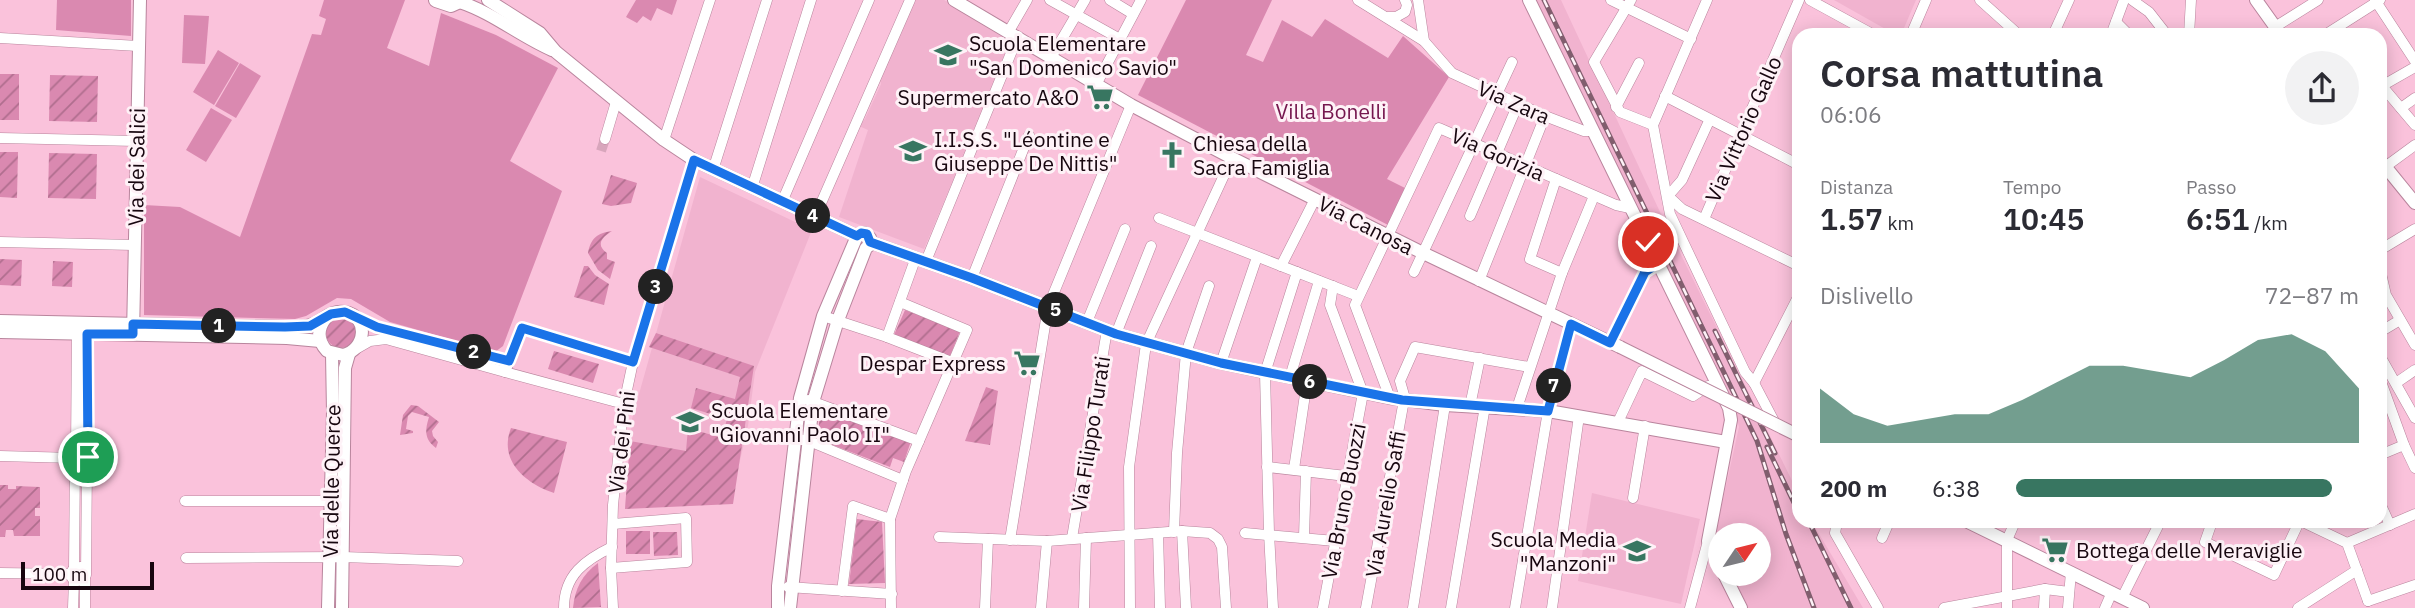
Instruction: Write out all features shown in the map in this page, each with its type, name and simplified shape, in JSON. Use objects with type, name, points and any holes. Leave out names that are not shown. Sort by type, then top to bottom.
[{"type":"main road","points":[[436,0],[446,5],[461,1]]},
{"type":"street","name":"Via dei Salici","points":[[133,329],[140,0]]},
{"type":"street","points":[[488,0],[540,33],[556,52],[664,140],[694,160],[862,242],[921,259],[1112,332],[1146,344],[1221,363],[1399,400],[1548,411],[1726,442]]},
{"type":"street","points":[[664,140],[710,0]]},
{"type":"street","points":[[713,170],[767,0]]},
{"type":"street","points":[[752,188],[811,0]]},
{"type":"street","points":[[782,202],[869,0]]},
{"type":"street","points":[[815,217],[910,0]]},
{"type":"street","name":"Via Canosa","points":[[954,0],[1132,105],[1232,158],[1792,432]]},
{"type":"street","points":[[887,337],[1027,0]]},
{"type":"street","points":[[1050,0],[1120,39]]},
{"type":"street","points":[[1052,56],[1085,0]]},
{"type":"street","points":[[1110,0],[1133,14]]},
{"type":"street","points":[[1097,83],[1141,0]]},
{"type":"street","points":[[1358,0],[1424,41]]},
{"type":"street","points":[[1384,16],[1396,17],[1405,12],[1405,0]]},
{"type":"street","points":[[1418,0],[1424,41]]},
{"type":"street","points":[[1529,0],[1729,408],[1731,420],[1711,523]]},
{"type":"street","points":[[1611,0],[1628,4],[1691,39]]},
{"type":"street","points":[[1707,0],[1653,125],[1670,214],[1745,372],[1754,383],[1772,418],[1783,432],[1792,438]]},
{"type":"street","name":"Via Vittorio Gallo","points":[[1704,219],[1800,0]]},
{"type":"street","points":[[1810,0],[1861,28]]},
{"type":"street","points":[[1914,28],[1926,0]]},
{"type":"street","points":[[1980,0],[2011,28]]},
{"type":"street","points":[[2056,28],[2069,0]]},
{"type":"street","points":[[2114,28],[2124,0]]},
{"type":"street","points":[[2132,0],[2149,12],[2162,28]]},
{"type":"street","points":[[2189,28],[2191,0]]},
{"type":"street","points":[[2282,28],[2318,0]]},
{"type":"street","points":[[461,1],[534,43],[556,52]]},
{"type":"street","points":[[2259,1],[2276,28]]},
{"type":"street","points":[[2336,28],[2378,1],[2415,61]]},
{"type":"street","points":[[1628,4],[1594,62],[1620,112],[1653,125]]},
{"type":"street","points":[[2116,22],[2122,28]]},
{"type":"street","points":[[0,38],[138,46]]},
{"type":"street","name":"Via Zara","points":[[1424,41],[1452,73],[1545,116],[1584,131],[1593,131]]},
{"type":"street","points":[[1414,272],[1512,62]]},
{"type":"street","points":[[1616,107],[1639,63]]},
{"type":"street","points":[[2387,83],[2415,67]]},
{"type":"street","points":[[2387,93],[2415,125]]},
{"type":"street","points":[[1665,96],[1792,162]]},
{"type":"street","points":[[2401,108],[2415,98]]},
{"type":"street","points":[[605,139],[617,102]]},
{"type":"street","points":[[1470,216],[1518,104]]},
{"type":"street","points":[[1010,540],[1048,307],[1132,105]]},
{"type":"street","points":[[1479,281],[1545,116]]},
{"type":"street","points":[[1668,196],[1682,180],[1709,121]]},
{"type":"street","name":"Via Gorizia","points":[[1387,235],[1439,128],[1594,196],[1630,208]]},
{"type":"street","points":[[972,278],[1030,135]]},
{"type":"street","points":[[0,138],[137,141]]},
{"type":"street","points":[[2387,161],[2415,145]]},
{"type":"street","points":[[1130,608],[1129,467],[1146,344],[1232,158]]},
{"type":"street","name":"Via dei Pini","points":[[613,608],[613,524],[624,404],[633,362],[694,160]]},
{"type":"street","points":[[2387,168],[2415,203]]},
{"type":"street","points":[[1556,180],[1530,259],[1562,273]]},
{"type":"street","points":[[1517,408],[1562,273],[1594,196]]},
{"type":"street","points":[[1668,196],[1682,209],[1792,263]]},
{"type":"street","points":[[1281,266],[1315,199]]},
{"type":"street","points":[[1159,218],[1358,296]]},
{"type":"street","points":[[1087,322],[1125,229]]},
{"type":"street","points":[[2387,246],[2415,229]]},
{"type":"street","points":[[1387,235],[1355,305],[1399,400]]},
{"type":"street","points":[[0,242],[134,245]]},
{"type":"street","points":[[778,608],[785,587],[807,400],[823,316],[862,242]]},
{"type":"street","points":[[807,400],[838,320],[862,242]]},
{"type":"street","name":"Via Filippo Turati","points":[[1072,538],[1112,332],[1151,246]]},
{"type":"street","points":[[1221,363],[1257,257]]},
{"type":"street","points":[[1615,345],[1645,272],[1659,263]]},
{"type":"street","points":[[1273,608],[1265,373],[1297,272]]},
{"type":"street","points":[[1290,377],[1319,281]]},
{"type":"street","points":[[1186,608],[1178,531],[1177,453],[1186,354],[1209,286]]},
{"type":"street","points":[[1334,286],[1330,305],[1363,393]]},
{"type":"street","points":[[2387,297],[2415,345]]},
{"type":"street","points":[[891,608],[890,519],[903,480],[967,330],[900,302]]},
{"type":"street","points":[[1754,383],[1792,309]]},
{"type":"street","points":[[0,321],[82,328],[285,327],[310,326],[338,312],[351,314],[377,327],[509,361]]},
{"type":"street","points":[[823,316],[954,363]]},
{"type":"street","points":[[326,318],[319,329],[320,341],[332,354],[352,352],[370,341],[386,340],[624,404]]},
{"type":"street","points":[[352,352],[362,337],[356,318]]},
{"type":"street","points":[[2387,328],[2400,320]]},
{"type":"street","points":[[1515,608],[1548,411],[1571,324]]},
{"type":"street","points":[[0,332],[82,328]]},
{"type":"street","points":[[73,608],[80,457],[82,328]]},
{"type":"street","points":[[505,372],[522,328],[633,362]]},
{"type":"street","points":[[133,329],[320,341]]},
{"type":"street","name":"Via Aurelio Saffi","points":[[1366,608],[1399,400],[1405,395],[1400,381],[1415,347],[1480,358]]},
{"type":"street","name":"Via delle Querce","points":[[342,608],[346,557],[345,368],[352,352]]},
{"type":"street","name":"Via delle Querce","points":[[328,608],[332,354]]},
{"type":"street","points":[[1469,406],[1480,358],[1530,367]]},
{"type":"street","points":[[2387,368],[2415,418]]},
{"type":"street","points":[[2396,383],[2415,370]]},
{"type":"street","points":[[1618,422],[1642,371],[1693,396],[1716,380]]},
{"type":"street","points":[[1294,469],[1307,382]]},
{"type":"street","name":"Via Bruno Buozzi","points":[[1323,608],[1363,393]]},
{"type":"street","points":[[2387,399],[2415,468]]},
{"type":"street","points":[[807,400],[919,441]]},
{"type":"street","points":[[1413,608],[1445,405]]},
{"type":"street","points":[[1451,608],[1485,406]]},
{"type":"street","points":[[1552,608],[1579,416]]},
{"type":"street","points":[[1772,418],[1785,422],[1792,428]]},
{"type":"street","points":[[1633,498],[1645,426]]},
{"type":"street","points":[[802,440],[903,480]]},
{"type":"street","points":[[2387,452],[2404,445]]},
{"type":"street","points":[[0,456],[80,457]]},
{"type":"street","points":[[80,457],[85,608]]},
{"type":"street","points":[[1268,467],[1346,475]]},
{"type":"street","points":[[1304,537],[1306,471]]},
{"type":"street","points":[[185,500],[330,501]]},
{"type":"street","points":[[842,591],[853,506],[890,519]]},
{"type":"street","points":[[2387,526],[2415,514]]},
{"type":"street","name":"Via dei Pini","points":[[611,568],[687,562],[686,518],[613,524]]},
{"type":"street","points":[[2387,518],[2390,525]]},
{"type":"street","points":[[1836,528],[1835,533],[1878,608]]},
{"type":"street","points":[[1882,538],[1886,528]]},
{"type":"street","points":[[1981,528],[2143,608]]},
{"type":"street","points":[[2007,608],[2007,540],[2012,528]]},
{"type":"street","points":[[2105,608],[2117,595],[2156,528]]},
{"type":"street","points":[[2210,528],[2205,542],[2274,575],[2298,528]]},
{"type":"street","points":[[2314,528],[2347,543],[2366,605],[2413,586],[2415,597]]},
{"type":"street","points":[[2347,543],[2383,528]]},
{"type":"street","points":[[939,537],[1047,541],[1178,531],[1210,533],[1222,547],[1226,608]]},
{"type":"street","points":[[1158,533],[1160,608]]},
{"type":"street","points":[[1245,533],[1269,533],[1335,541]]},
{"type":"street","points":[[1084,608],[1086,538]]},
{"type":"street","points":[[985,608],[988,539]]},
{"type":"street","points":[[1041,608],[1047,541]]},
{"type":"street","points":[[1690,608],[1708,541]]},
{"type":"street","points":[[564,608],[564,598],[577,568],[591,557],[612,547]]},
{"type":"street","points":[[186,558],[346,557]]},
{"type":"street","name":"Via delle Querce","points":[[346,557],[458,561]]},
{"type":"street","points":[[2298,608],[2357,570]]},
{"type":"street","points":[[2068,608],[2071,572]]},
{"type":"street","points":[[0,573],[73,574],[81,581],[85,574]]},
{"type":"street","points":[[1730,586],[1741,608]]},
{"type":"street","points":[[785,587],[892,594]]},
{"type":"street","points":[[785,587],[790,608]]},
{"type":"street","points":[[1944,608],[2045,589],[2069,592]]},
{"type":"street","points":[[2044,608],[2045,589]]},
{"type":"shaded area","name":"I.I.S.S. \"Léontine e Giuseppe De Nittis\"","points":[[913,0],[944,0],[1013,38],[924,249],[839,217],[868,130],[859,126],[881,84],[880,79]]},
{"type":"shaded area","points":[[1534,0],[1561,0],[1660,212],[1792,481],[1792,528],[1816,528],[1863,608],[1745,608],[1734,586],[1771,586],[1771,523],[1718,523],[1739,427],[1734,407]]},
{"type":"shaded area","points":[[1834,0],[1916,0],[1904,28],[1884,28]]},
{"type":"shaded area","points":[[700,177],[812,230],[755,372],[748,426],[735,482],[625,509],[632,419]]},
{"type":"shaded area","name":"Scuola Media \"Manzoni\"","points":[[1592,493],[1700,519],[1681,604],[1578,581]]},
{"type":"green space","points":[[57,0],[131,0],[131,36],[56,30]]},
{"type":"green space","points":[[324,0],[405,0],[387,48],[429,66],[441,13],[496,35],[558,68],[510,161],[562,191],[503,346],[495,352],[390,322],[351,299],[337,298],[306,316],[295,319],[144,315],[144,205],[180,207],[240,237],[312,34],[321,35],[326,19],[319,16]]},
{"type":"green space","points":[[636,0],[677,0],[672,15],[657,8],[651,21],[643,16],[637,23],[626,17]]},
{"type":"green space","name":"Villa Bonelli","points":[[1186,0],[1272,0],[1246,55],[1263,62],[1282,20],[1312,37],[1325,19],[1388,58],[1403,36],[1449,77],[1387,179],[1405,188],[1388,225],[1138,95]]},
{"type":"green space","points":[[184,15],[209,16],[205,64],[182,63]]},
{"type":"green space","points":[[218,50],[239,63],[214,105],[193,92]]},
{"type":"green space","points":[[240,63],[261,76],[236,118],[215,106]]},
{"type":"green space","points":[[0,74],[19,74],[19,120],[0,120]]},
{"type":"green space","points":[[50,75],[98,76],[97,122],[49,121]]},
{"type":"green space","points":[[211,108],[232,120],[206,162],[186,150]]},
{"type":"green space","points":[[0,152],[18,152],[17,198],[0,197]]},
{"type":"green space","points":[[49,153],[97,154],[96,199],[48,198]]},
{"type":"green space","points":[[611,175],[637,183],[631,203],[611,206],[602,204]]},
{"type":"green space","points":[[612,231],[601,243],[607,253],[607,259],[615,262],[610,279],[598,270],[588,253],[596,237]]},
{"type":"green space","points":[[0,259],[22,260],[21,286],[0,285]]},
{"type":"green space","points":[[53,261],[73,262],[72,287],[52,286]]},
{"type":"green space","points":[[584,266],[588,266],[595,275],[609,284],[604,305],[574,297]]},
{"type":"green space","points":[[905,310],[960,331],[950,356],[894,335]]},
{"type":"green space","points":[[341,318],[352,322],[356,333],[352,344],[341,348],[330,344],[326,333],[330,322]]},
{"type":"green space","points":[[656,333],[754,366],[733,504],[625,509],[630,441],[686,451],[688,428],[722,438],[727,419],[691,408],[696,388],[735,399],[740,377],[649,347]]},
{"type":"green space","points":[[554,351],[599,364],[593,383],[548,369]]},
{"type":"green space","points":[[986,387],[998,391],[990,445],[965,441]]},
{"type":"green space","points":[[411,405],[418,406],[439,422],[432,431],[438,442],[436,448],[426,434],[429,417],[412,412],[408,416],[406,429],[413,433],[400,435],[403,415]]},
{"type":"green space","points":[[821,408],[911,441],[904,462],[893,458],[890,467],[817,439]]},
{"type":"green space","points":[[511,428],[567,442],[554,493],[534,484],[517,470],[508,451]]},
{"type":"green space","points":[[0,485],[8,485],[8,489],[16,489],[16,486],[40,487],[40,508],[35,508],[35,516],[40,516],[40,536],[14,536],[13,530],[6,530],[5,537],[0,537]]},
{"type":"green space","points":[[857,519],[882,522],[885,583],[849,584]]},
{"type":"green space","points":[[626,531],[650,531],[650,554],[626,554]]},
{"type":"green space","points":[[653,532],[677,532],[678,555],[654,556]]},
{"type":"green space","points":[[598,563],[601,607],[573,608],[580,582]]},
{"type":"tunnel","points":[[601,151],[605,139]]},
{"type":"railway","points":[[1544,0],[1757,441],[1786,534],[1814,608]]},
{"type":"railway","points":[[1715,331],[1775,453]]},
{"type":"railway","points":[[1767,447],[1792,499]]},
{"type":"railway","points":[[1812,528],[1851,608]]},
{"type":"place","name":"Scuola Elementare \"San Domenico Savio\"","points":[[948,55]]},
{"type":"place","name":"Supermercato A&O","points":[[1100,97]]},
{"type":"place","name":"I.I.S.S. \"Léontine e Giuseppe De Nittis\"","points":[[913,151]]},
{"type":"place","name":"Chiesa della Sacra Famiglia","points":[[1172,155]]},
{"type":"place","name":"Despar Express","points":[[1027,363]]},
{"type":"place","name":"Scuola Elementare \"Giovanni Paolo II\"","points":[[690,422]]},
{"type":"place","name":"Bottega delle Meraviglie","points":[[2055,550]]},
{"type":"place","name":"Scuola Media \"Manzoni\"","points":[[1637,551]]},
{"type":"route","points":[[88,457],[87,334],[133,334],[133,324],[310,326],[331,314],[345,312],[377,327],[509,361],[522,328],[633,362],[694,160],[857,236],[861,233],[867,234],[870,242],[1146,344],[1363,393],[1445,405],[1548,411],[1571,324],[1610,343],[1645,272],[1659,263],[1648,242]]}]
